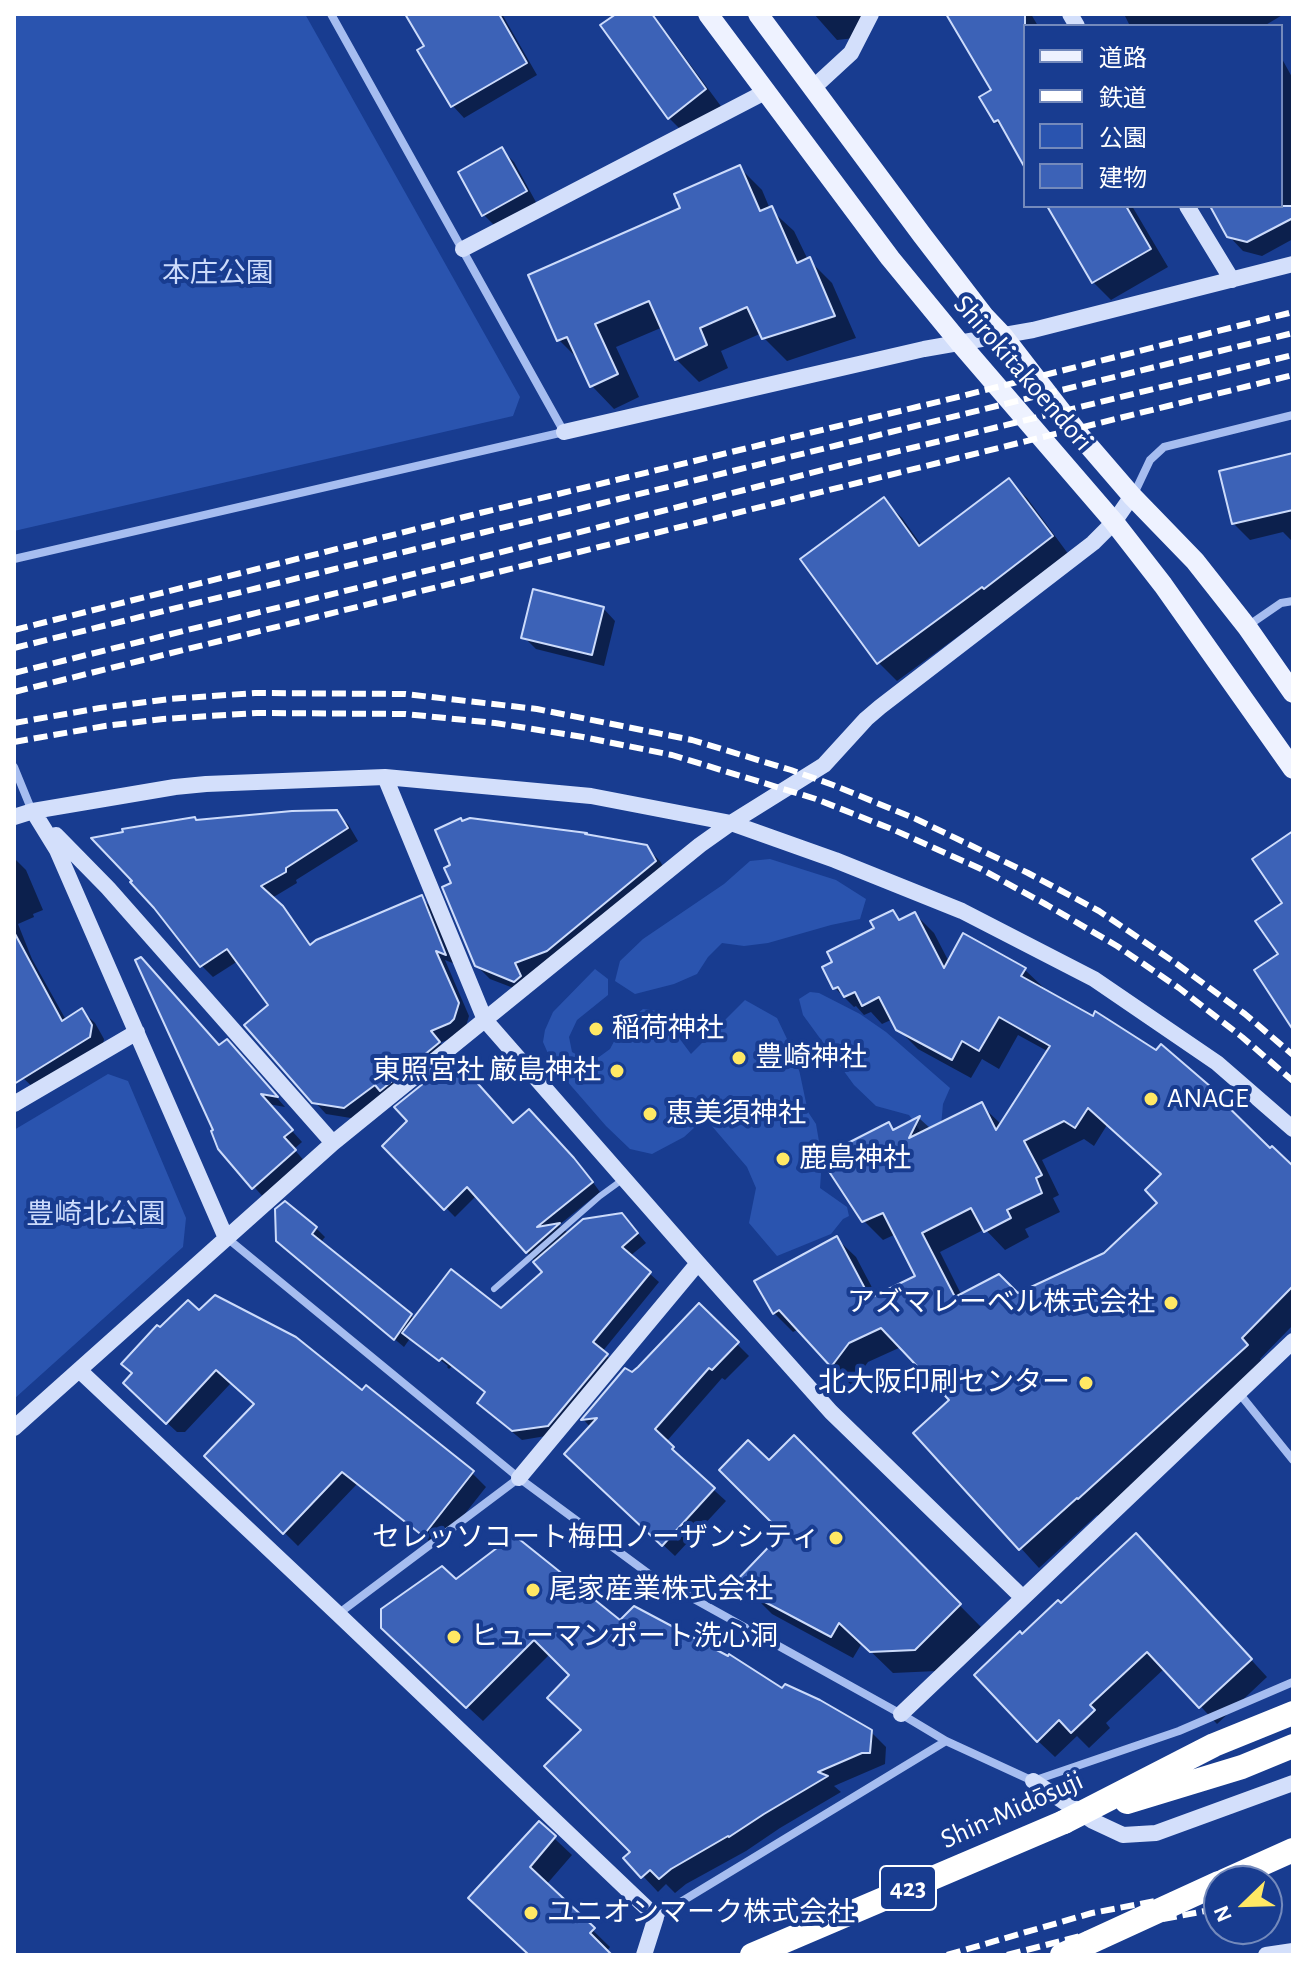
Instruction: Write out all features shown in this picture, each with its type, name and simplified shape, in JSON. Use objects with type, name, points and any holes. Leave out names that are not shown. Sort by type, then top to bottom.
[{"type":"highway","name":"Shin-Midōsuji","points":[[752,1955],[1064,1822],[1214,1745],[1293,1713]]},
{"type":"highway","points":[[1064,1822],[1242,1767],[1293,1746]]},
{"type":"highway","points":[[1260,1865],[1293,1850]]},
{"type":"highway","points":[[1062,1955],[1203,1891]]},
{"type":"main road","name":"Shirokitakoendori","points":[[708,14],[890,258],[1114,522],[1163,585],[1293,769]]},
{"type":"main road","name":"Shirokitakoendori","points":[[758,14],[985,317],[1082,438],[1132,496],[1195,561],[1247,627],[1293,693]]},
{"type":"street","points":[[331,14],[564,432]]},
{"type":"street","points":[[813,88],[851,53],[871,14]]},
{"type":"street","points":[[463,249],[767,91]]},
{"type":"street","points":[[1188,208],[1232,280]]},
{"type":"street","points":[[14,559],[924,349],[1004,337],[1293,264]]},
{"type":"street","points":[[14,1428],[333,1143],[700,845],[824,765],[880,707],[1093,543],[1114,522],[1132,496],[1150,460],[1164,447],[1293,415]]},
{"type":"street","points":[[1247,627],[1281,603],[1293,601]]},
{"type":"street","points":[[14,767],[33,811],[57,850],[226,1238],[519,1478],[649,1574],[946,1741],[1033,1781],[1093,1821],[1123,1835],[1156,1833],[1293,1783]]},
{"type":"street","points":[[385,777],[485,1020],[831,1412],[1022,1597]]},
{"type":"street","points":[[14,817],[33,811],[175,787],[385,777],[591,796],[731,823],[835,860],[962,911],[1094,979],[1217,1063],[1293,1129]]},
{"type":"street","points":[[33,811],[108,888],[333,1143]]},
{"type":"street","points":[[14,1104],[137,1032]]},
{"type":"street","points":[[338,1614],[519,1478],[698,1263]]},
{"type":"street","points":[[901,1714],[1293,1341]]},
{"type":"street","points":[[79,1370],[656,1917]]},
{"type":"street","points":[[1239,1393],[1293,1460]]},
{"type":"street","points":[[1033,1781],[1179,1731],[1293,1682]]},
{"type":"street","points":[[644,1955],[656,1917],[946,1741]]},
{"type":"street","points":[[1266,1955],[1293,1951]]},
{"type":"lane","points":[[494,1289],[600,1196],[625,1178]]},
{"type":"green space","name":"本庄公園","points":[[14,14],[305,14],[520,397],[513,416],[14,531]]},
{"type":"green space","points":[[770,859],[836,880],[866,899],[860,919],[768,943],[744,946],[722,943],[697,974],[674,984],[635,994],[615,981],[620,961],[643,939],[724,884],[750,861]]},
{"type":"green space","points":[[595,969],[608,979],[608,995],[577,1020],[569,1037],[572,1052],[585,1059],[599,1057],[610,1049],[618,1034],[643,1009],[659,1011],[691,1054],[745,1000],[777,1018],[797,1060],[808,1112],[816,1124],[822,1159],[820,1188],[847,1207],[849,1216],[831,1234],[777,1256],[749,1223],[756,1188],[747,1167],[705,1118],[684,1137],[652,1154],[630,1149],[606,1126],[553,1065],[543,1042],[553,1012]]},
{"type":"green space","points":[[810,992],[819,993],[860,1014],[886,1032],[950,1088],[943,1104],[941,1126],[972,1205],[948,1220],[936,1205],[925,1138],[909,1115],[876,1106],[854,1085],[803,1015],[799,999]]},
{"type":"green space","name":"豊崎北公園","points":[[108,1074],[128,1081],[186,1218],[183,1247],[14,1399],[14,1130]]},
{"type":"building","points":[[405,14],[499,14],[527,63],[451,107],[417,50],[424,46]]},
{"type":"building","points":[[616,14],[652,14],[706,89],[668,119],[600,25]]},
{"type":"building","points":[[946,14],[1025,14],[1023,164],[998,120],[994,122],[979,97],[991,90]]},
{"type":"building","points":[[502,147],[527,191],[482,216],[458,172]]},
{"type":"building","points":[[740,165],[760,211],[772,206],[797,263],[810,257],[835,316],[762,339],[747,307],[700,328],[707,345],[675,360],[649,301],[595,324],[618,374],[590,387],[567,337],[557,341],[528,275],[680,208],[674,194]]},
{"type":"building","points":[[1293,206],[1293,218],[1247,242],[1227,237],[1211,208]]},
{"type":"building","points":[[1048,208],[1127,208],[1151,249],[1092,283]]},
{"type":"building","points":[[1293,453],[1293,510],[1232,524],[1219,471]]},
{"type":"building","points":[[1009,478],[1053,536],[877,664],[800,559],[884,497],[919,546]]},
{"type":"building","points":[[533,589],[604,607],[592,655],[521,638]]},
{"type":"building","points":[[337,810],[348,828],[261,886],[283,906],[310,945],[422,895],[446,955],[436,951],[459,1003],[450,1023],[431,1031],[440,1042],[380,1091],[375,1085],[344,1108],[312,1103],[244,1025],[268,1005],[227,949],[200,967],[132,881],[91,838],[123,832],[122,829],[195,817],[196,820]]},
{"type":"building","points":[[461,818],[462,821],[470,818],[587,833],[647,845],[656,861],[547,951],[515,963],[521,976],[514,982],[475,966],[442,887],[451,883],[444,868],[450,865],[435,830]]},
{"type":"building","points":[[1293,831],[1293,1030],[1254,970],[1278,954],[1255,921],[1282,903],[1252,859]]},
{"type":"building","points":[[893,910],[899,920],[915,912],[944,968],[963,933],[1026,968],[1021,976],[1093,1016],[1095,1011],[1156,1050],[1161,1044],[1293,1166],[1293,1286],[1242,1338],[1248,1345],[1019,1550],[913,1433],[949,1400],[881,1328],[849,1343],[831,1367],[779,1310],[773,1314],[754,1281],[837,1236],[870,1298],[915,1276],[883,1213],[862,1222],[828,1170],[839,1164],[833,1155],[846,1148],[844,1145],[889,1122],[893,1130],[920,1116],[909,1138],[982,1102],[996,1130],[1050,1046],[999,1017],[979,1051],[962,1041],[952,1060],[896,1030],[879,997],[862,1006],[855,992],[844,997],[838,987],[833,989],[822,967],[832,962],[827,952],[874,928],[870,921]],"holes":[[[1088,1108],[1161,1174],[1145,1190],[1157,1203],[1104,1253],[1018,1293],[999,1274],[955,1297],[922,1233],[971,1208],[984,1232],[1011,1218],[1007,1210],[1042,1193],[1036,1178],[1042,1175],[1024,1141],[1064,1121],[1075,1128]]]},
{"type":"building","points":[[14,932],[62,1021],[82,1008],[92,1025],[90,1037],[14,1084]]},
{"type":"building","points":[[141,957],[219,1045],[227,1039],[278,1097],[261,1094],[293,1130],[284,1137],[296,1150],[252,1189],[218,1149],[213,1130],[135,960]]},
{"type":"building","points":[[455,1058],[513,1123],[529,1109],[593,1182],[537,1227],[560,1223],[526,1253],[467,1187],[444,1210],[382,1146],[407,1121],[394,1107]]},
{"type":"building","points":[[285,1201],[317,1227],[312,1234],[412,1314],[394,1340],[276,1241],[275,1209]]},
{"type":"building","points":[[622,1213],[638,1233],[622,1247],[651,1272],[593,1342],[608,1354],[548,1426],[512,1431],[477,1403],[485,1392],[442,1358],[439,1361],[402,1333],[451,1269],[501,1308],[542,1272],[533,1262],[583,1219]]},
{"type":"building","points":[[215,1295],[296,1337],[362,1390],[366,1385],[474,1471],[423,1536],[342,1472],[283,1534],[204,1456],[254,1404],[216,1370],[166,1424],[123,1383],[132,1373],[121,1364],[157,1325],[160,1327],[188,1300],[199,1310]]},
{"type":"building","points":[[699,1303],[739,1342],[712,1370],[709,1368],[655,1429],[715,1488],[662,1546],[564,1454],[597,1418],[581,1420],[625,1368],[632,1372],[638,1367]]},
{"type":"building","name":"セレッソコート梅田ノーザンシティ","points":[[794,1435],[961,1604],[915,1650],[870,1652],[839,1623],[831,1637],[748,1593],[736,1581],[782,1533],[719,1470],[748,1440],[769,1460]]},
{"type":"building","points":[[1136,1533],[1252,1659],[1199,1708],[1147,1652],[1090,1705],[1095,1710],[1071,1733],[1059,1720],[1037,1742],[974,1675],[1020,1631],[1022,1634],[1058,1600],[1061,1603]]},
{"type":"building","points":[[514,1535],[620,1620],[634,1606],[729,1654],[782,1688],[785,1684],[820,1700],[872,1730],[870,1753],[862,1753],[818,1772],[828,1776],[659,1879],[650,1870],[641,1878],[623,1858],[630,1852],[544,1766],[581,1730],[547,1698],[569,1675],[534,1640],[466,1708],[381,1628],[381,1609],[442,1566],[456,1579]]},
{"type":"building","name":"ユニオンマーク株式会社","points":[[539,1821],[556,1836],[530,1867],[595,1928],[590,1933],[612,1955],[529,1955],[468,1898]]},
{"type":"railway","points":[[14,630],[1293,312]]},
{"type":"railway","points":[[14,648],[1293,333]]},
{"type":"railway","points":[[14,673],[1293,355]]},
{"type":"railway","points":[[14,692],[1293,375]]},
{"type":"railway","points":[[14,723],[170,699],[255,693],[405,694],[537,709],[692,740],[833,785],[916,819],[1028,873],[1099,911],[1177,964],[1245,1014],[1293,1055]]},
{"type":"railway","points":[[14,742],[163,719],[257,713],[405,714],[495,723],[672,755],[816,799],[981,869],[1117,946],[1179,988],[1293,1081]]},
{"type":"railway","points":[[947,1955],[1092,1913],[1198,1893]]},
{"type":"railway","points":[[1007,1955],[1096,1932],[1203,1911]]},
{"type":"place","name":"稲荷神社","points":[[596,1029]]},
{"type":"place","name":"豊崎神社","points":[[739,1058]]},
{"type":"place","name":"東照宮社 厳島神社","points":[[617,1071]]},
{"type":"place","name":"ANAGE","points":[[1151,1099]]},
{"type":"place","name":"恵美須神社","points":[[650,1114]]},
{"type":"place","name":"鹿島神社","points":[[783,1159]]},
{"type":"place","name":"アズマレーベル株式会社","points":[[1171,1303]]},
{"type":"place","name":"北大阪印刷センター","points":[[1086,1383]]},
{"type":"place","name":"セレッソコート梅田ノーザンシティ","points":[[836,1538]]},
{"type":"place","name":"尾家産業株式会社","points":[[533,1590]]},
{"type":"place","name":"ヒューマンポート洗心洞","points":[[454,1637]]},
{"type":"place","name":"ユニオンマーク株式会社","points":[[531,1913]]}]
